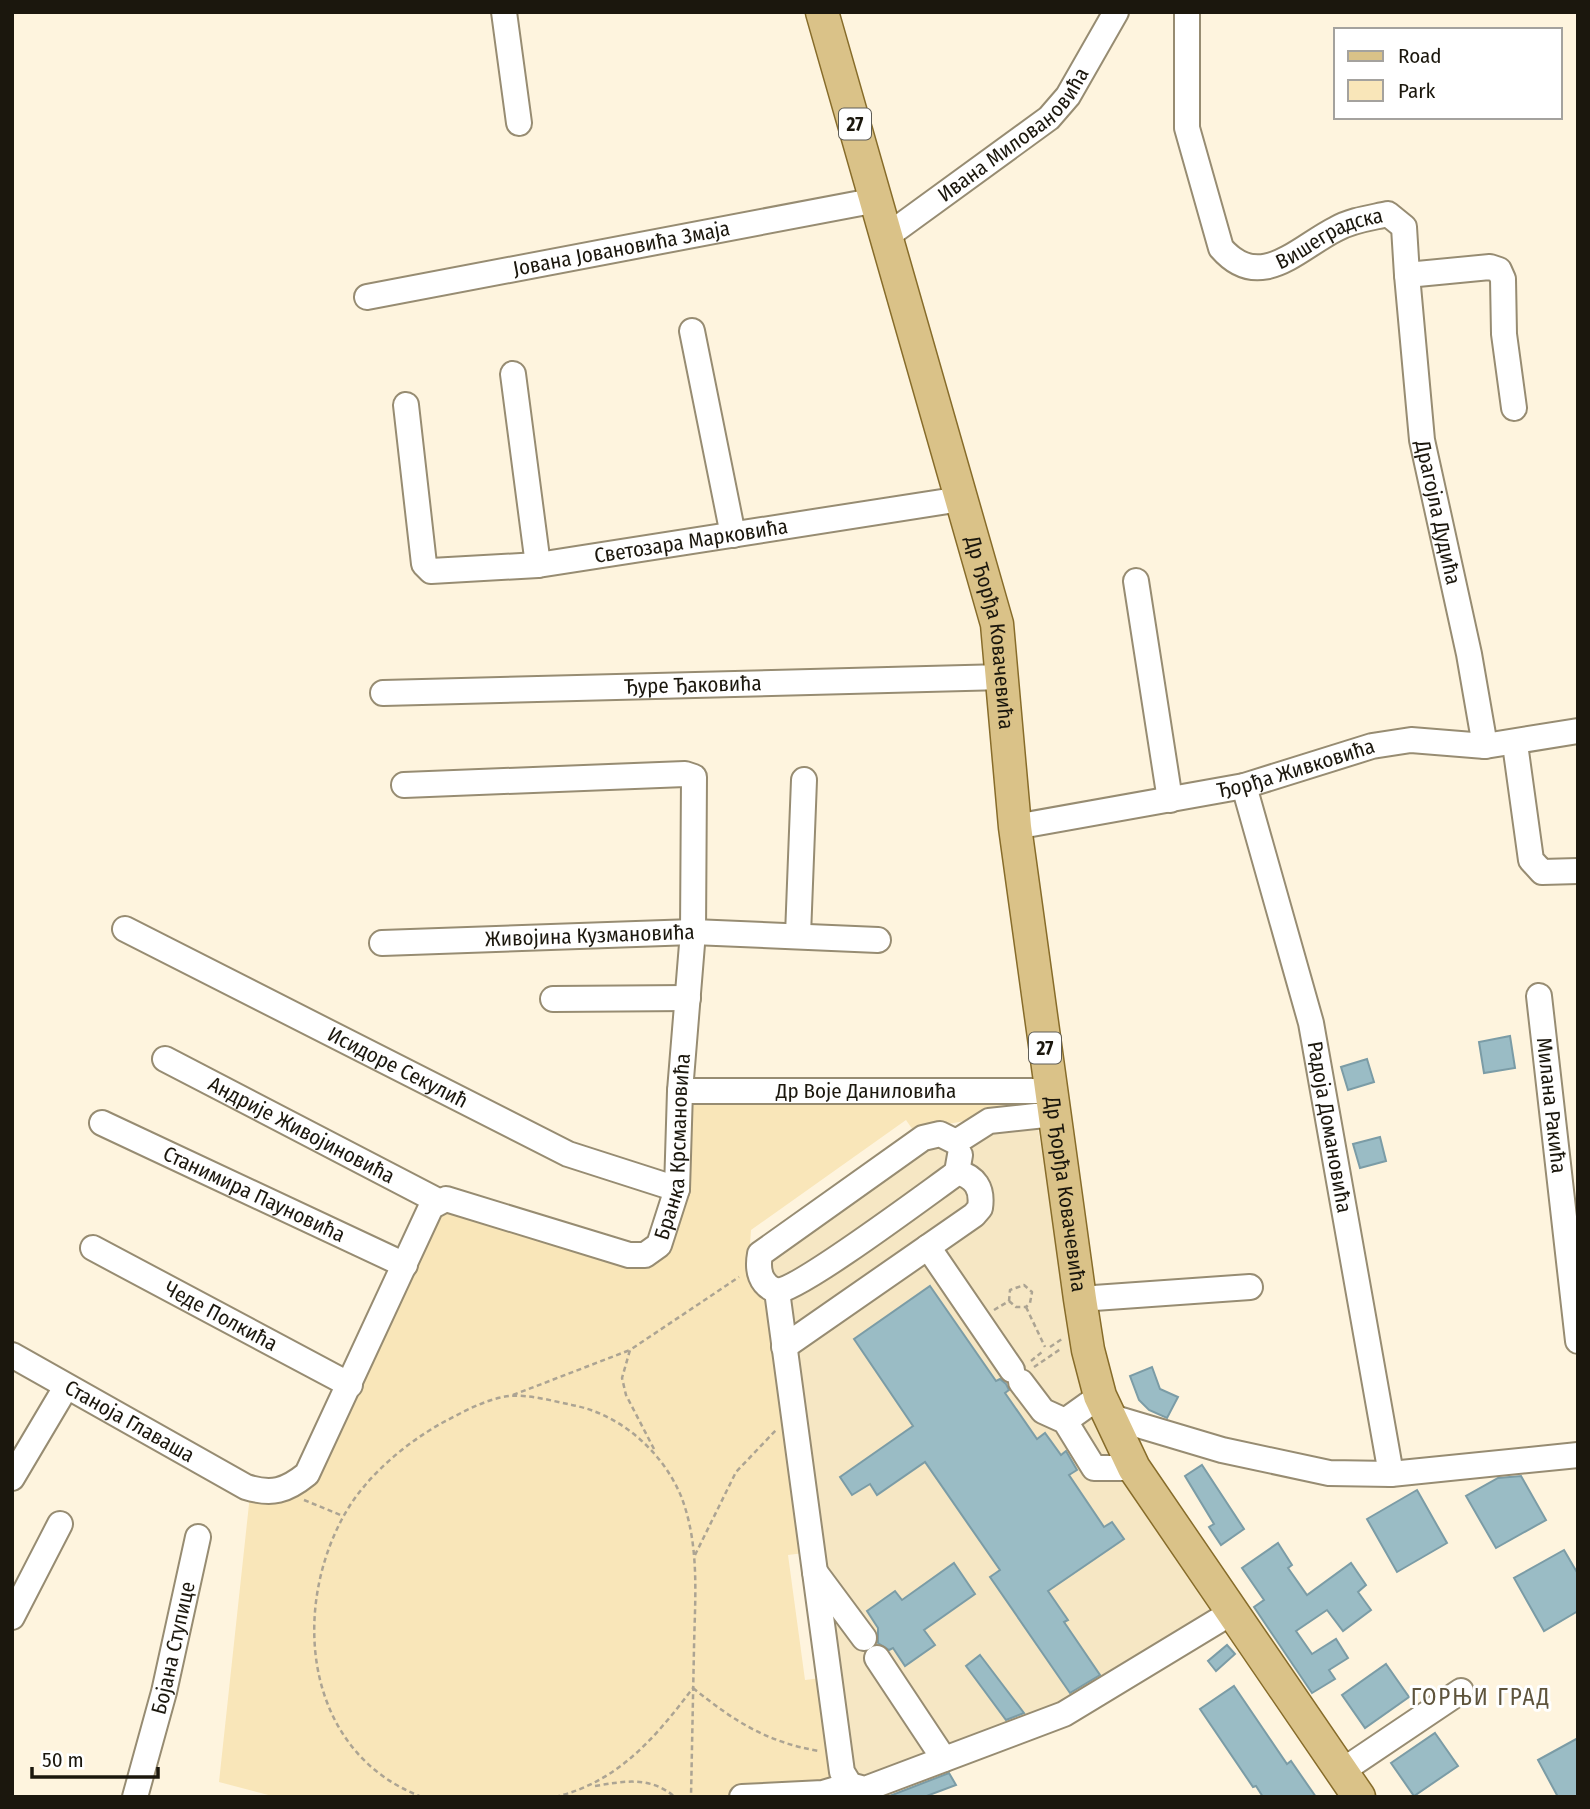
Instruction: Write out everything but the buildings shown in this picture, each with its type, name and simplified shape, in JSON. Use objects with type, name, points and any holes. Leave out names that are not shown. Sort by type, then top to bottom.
[{"type":"main road","name":"27","points":[[822,12],[887,236]]},
{"type":"main road","name":"Др Ђорђа Ковачевића","points":[[887,236],[997,624],[1004,677],[1015,827],[1080,1299],[1104,1406],[1134,1468],[1350,1784]]},
{"type":"street","points":[[504,12],[519,123]]},
{"type":"street","name":"Ивана Миловановића","points":[[887,236],[1049,118],[1068,96],[1116,12]]},
{"type":"street","name":"Вишеградска","points":[[1186,12],[1187,128],[1205,196],[1222,247],[1228,255],[1234,262],[1264,268],[1312,246],[1333,230],[1352,222],[1388,214],[1404,227],[1408,275]]},
{"type":"street","name":"Јована Јовановића Змаја","points":[[367,297],[877,200]]},
{"type":"street","points":[[1408,275],[1490,267],[1499,270],[1503,279],[1504,334],[1514,408]]},
{"type":"street","name":"Драгојла Дудића","points":[[1408,275],[1423,440],[1469,654],[1485,746]]},
{"type":"street","points":[[692,331],[733,535]]},
{"type":"street","points":[[513,374],[538,565]]},
{"type":"street","name":"Светозара Марковића","points":[[407,405],[424,564],[431,571],[538,565],[961,499]]},
{"type":"street","points":[[1136,582],[1170,800]]},
{"type":"street","name":"Ђуре Ђаковића","points":[[383,693],[1004,677]]},
{"type":"street","name":"Ђорђа Живковића","points":[[1015,827],[1244,786],[1372,746],[1411,740],[1485,746],[1515,744],[1578,732]]},
{"type":"street","points":[[1515,744],[1531,860],[1542,872],[1578,871]]},
{"type":"street","name":"Бранка Крсмановића","points":[[404,785],[685,774],[694,777],[693,932],[680,1091],[677,1189],[659,1245],[645,1255],[629,1255],[446,1199],[438,1201]]},
{"type":"street","points":[[798,935],[804,780]]},
{"type":"street","name":"Радоја Домановића","points":[[1244,786],[1311,1023],[1391,1474]]},
{"type":"street","name":"Исидоре Секулић","points":[[125,929],[568,1154],[677,1189]]},
{"type":"street","name":"Живојина Кузмановића","points":[[382,943],[693,932],[878,940]]},
{"type":"street","name":"Милана Ракића","points":[[1539,996],[1578,1341]]},
{"type":"street","points":[[553,999],[688,998]]},
{"type":"street","name":"Андрије Живојиновића","points":[[165,1059],[438,1201]]},
{"type":"street","name":"Др Воје Даниловића","points":[[680,1091],[1053,1102]]},
{"type":"street","points":[[956,1142],[989,1121],[1053,1102]]},
{"type":"street","name":"Станимира Пауновића","points":[[102,1123],[405,1265]]},
{"type":"street","points":[[777,1291],[791,1287],[816,1271],[957,1172],[960,1153],[956,1142],[940,1133],[915,1142],[765,1248],[758,1265],[762,1280],[777,1291],[839,1754],[842,1772],[850,1785]]},
{"type":"street","points":[[784,1347],[980,1208],[981,1198],[975,1181],[957,1172]]},
{"type":"street","points":[[282,1490],[307,1474],[431,1207],[438,1201]]},
{"type":"street","points":[[928,1247],[1022,1372],[1043,1410],[1065,1421],[1088,1462],[1094,1468],[1134,1468]]},
{"type":"street","name":"Чеде Полкића","points":[[93,1248],[350,1385]]},
{"type":"street","points":[[1080,1299],[1250,1287]]},
{"type":"street","name":"Станоја Главаша","points":[[12,1354],[246,1487],[271,1493],[282,1490]]},
{"type":"street","points":[[12,1478],[66,1387]]},
{"type":"street","points":[[1065,1421],[1104,1406],[1222,1450],[1329,1473],[1391,1474],[1578,1455]]},
{"type":"street","points":[[12,1616],[60,1524]]},
{"type":"street","name":"Бојана Ступице","points":[[135,1797],[164,1692],[198,1537]]},
{"type":"street","points":[[815,1573],[871,1648],[944,1759]]},
{"type":"street","points":[[742,1797],[824,1793],[850,1785],[865,1789],[1064,1714],[1234,1611]]},
{"type":"street","points":[[1350,1784],[1461,1691]]},
{"type":"path","points":[[422,1797],[385,1780],[364,1761],[346,1741],[330,1713],[322,1690],[316,1633],[321,1572],[343,1516],[369,1481],[418,1437],[479,1405],[510,1396],[630,1350],[758,1265]]},
{"type":"path","points":[[1024,1285],[1032,1292],[1030,1303],[1026,1307],[1016,1307],[1009,1301],[1010,1290],[1014,1286],[1024,1285]]},
{"type":"path","points":[[1026,1307],[1045,1347]]},
{"type":"path","points":[[1022,1372],[1045,1347]]},
{"type":"path","points":[[1022,1372],[1046,1358],[1051,1358],[1054,1353],[1050,1347],[1045,1347]]},
{"type":"path","points":[[630,1350],[622,1378],[626,1395],[680,1496],[695,1555],[691,1797]]},
{"type":"path","points":[[1042,1352],[1046,1358]]},
{"type":"path","points":[[510,1396],[585,1407],[608,1417],[655,1452]]},
{"type":"path","points":[[695,1555],[736,1472],[793,1413]]},
{"type":"path","points":[[282,1490],[343,1516]]},
{"type":"path","points":[[693,1688],[731,1717],[776,1742],[839,1754]]},
{"type":"path","points":[[591,1786],[614,1772],[649,1740],[693,1688]]},
{"type":"path","points":[[555,1797],[591,1786],[638,1780],[654,1783],[675,1797]]},
{"type":"shaded area","points":[[1037,1124],[1073,1321],[1219,1612],[1059,1709],[868,1783],[849,1769],[792,1348],[752,1245],[769,1238],[891,1153]]},
{"type":"green space","points":[[1044,1097],[1045,1107],[913,1130],[906,1120],[751,1230],[749,1259],[770,1301],[804,1553],[788,1555],[805,1680],[821,1678],[836,1784],[767,1797],[276,1797],[219,1782],[250,1495],[292,1497],[443,1209],[650,1263],[685,1100]]},
{"type":"district","name":"ГОРЊИ ГРАД","points":[[1481,1697]]}]
